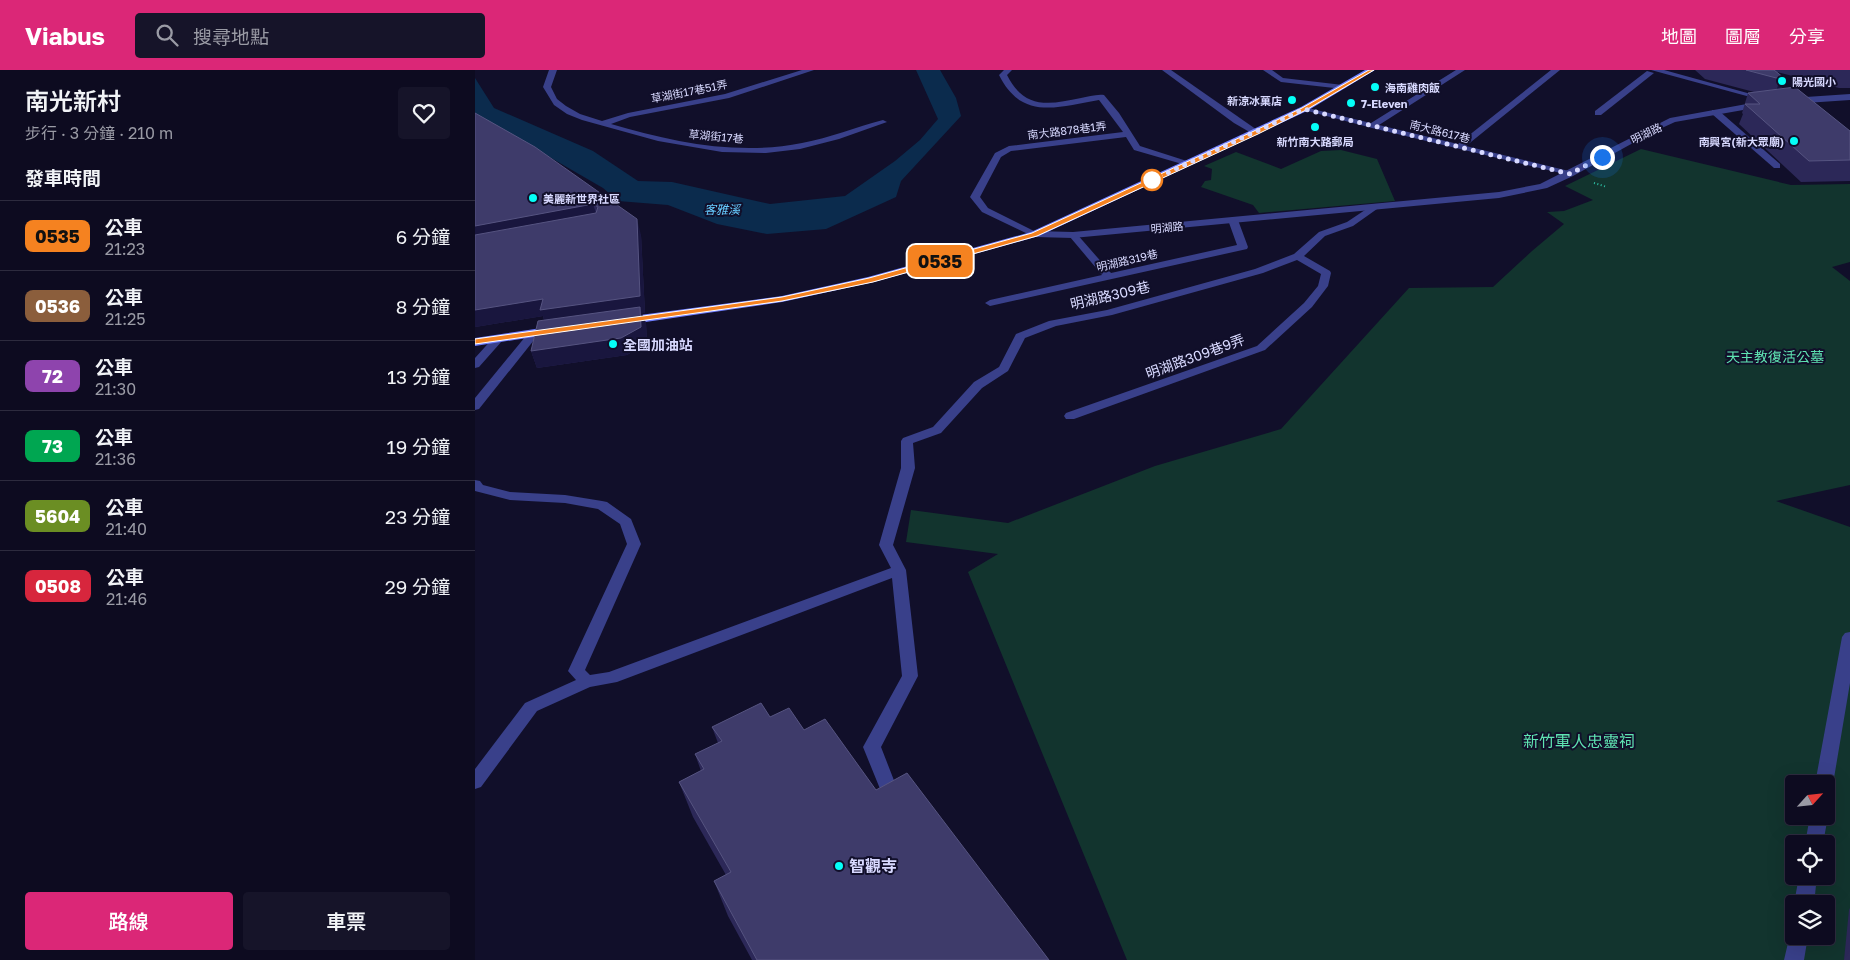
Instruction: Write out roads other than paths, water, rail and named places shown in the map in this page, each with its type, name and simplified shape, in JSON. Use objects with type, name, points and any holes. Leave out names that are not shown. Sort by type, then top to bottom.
[{"type":"main road","points":[[1035,234],[1304,109],[1371,70]]},
{"type":"main road","name":"明湖路","points":[[610,322],[782,299],[870,280],[1035,234]]},
{"type":"main road","points":[[475,342],[563,329]]},
{"type":"street","points":[[1598,113],[1653,72]]},
{"type":"street","name":"明湖路","points":[[1035,234],[1073,235],[1499,195],[1543,186],[1570,174],[1650,130],[1673,120],[1778,102],[1850,97]]},
{"type":"lane","name":"草湖街17巷","points":[[553,70],[547,87],[557,103],[576,115],[602,124],[699,148],[740,150],[788,148],[849,133],[883,122]]},
{"type":"lane","name":"草湖街17巷51弄","points":[[602,124],[628,115],[726,96],[810,70]]},
{"type":"lane","points":[[1008,70],[1003,75],[1007,88],[1018,99],[1035,105],[1047,105],[1101,97],[1137,148],[1189,163]]},
{"type":"lane","points":[[1165,70],[1237,121],[1256,132]]},
{"type":"lane","points":[[1267,70],[1281,80],[1343,87]]},
{"type":"lane","points":[[1372,126],[1461,70]]},
{"type":"lane","points":[[1460,147],[1556,70]]},
{"type":"lane","points":[[1653,72],[1778,102]]},
{"type":"lane","name":"南大路617巷","points":[[1304,109],[1570,174]]},
{"type":"lane","points":[[1715,112],[1777,166]]},
{"type":"lane","name":"南大路878巷1弄","points":[[1035,234],[985,210],[975,197],[999,156],[1009,149],[1128,134]]},
{"type":"lane","name":"明湖路309巷","points":[[907,468],[907,441],[937,430],[978,385],[1004,369],[1020,336],[1053,323],[1108,313],[1259,271],[1298,256],[1322,234],[1351,224],[1374,207]]},
{"type":"lane","name":"明湖路319巷","points":[[990,303],[1243,247],[1233,220]]},
{"type":"lane","points":[[1073,235],[1109,277]]},
{"type":"lane","name":"明湖路309巷9弄","points":[[1070,416],[1261,348],[1307,305],[1323,286],[1326,273],[1298,256]]},
{"type":"lane","points":[[475,406],[534,333]]},
{"type":"lane","points":[[475,364],[498,339]]},
{"type":"lane","points":[[895,806],[872,747],[910,676],[899,570],[886,544],[907,468]]},
{"type":"lane","points":[[475,484],[478,488],[510,496],[565,500],[602,506],[627,522],[634,544],[577,671],[587,682]]},
{"type":"lane","points":[[475,782],[531,707],[587,682],[611,678],[899,570]]},
{"type":"lane","points":[[1827,775],[1850,637]]},
{"type":"lane","points":[[1794,960],[1796,945]]},
{"type":"water","name":"客雅溪","points":[[916,70],[940,70],[956,98],[961,116],[901,181],[896,197],[826,229],[767,234],[717,224],[668,205],[618,201],[603,188],[475,114],[475,78],[494,108],[593,151],[638,181],[672,182],[770,204],[845,196],[895,161],[920,140],[938,119]]},
{"type":"place","name":"陽光國小","points":[[1782,81]]},
{"type":"place","name":"海南雞肉飯","points":[[1375,87]]},
{"type":"place","name":"新涼冰菓店","points":[[1292,100]]},
{"type":"place","name":"7-Eleven","points":[[1351,103]]},
{"type":"place","name":"新竹南大路郵局","points":[[1315,127]]},
{"type":"place","name":"南興宮(新大眾廟)","points":[[1794,141]]},
{"type":"place","name":"美麗新世界社區","points":[[533,198]]},
{"type":"place","name":"全國加油站","points":[[613,344]]},
{"type":"place","name":"智觀寺","points":[[839,866]]},
{"type":"park label","name":"天主教復活公墓","points":[[1775,356]]},
{"type":"park label","name":"新竹軍人忠靈祠","points":[[1579,741]]}]
